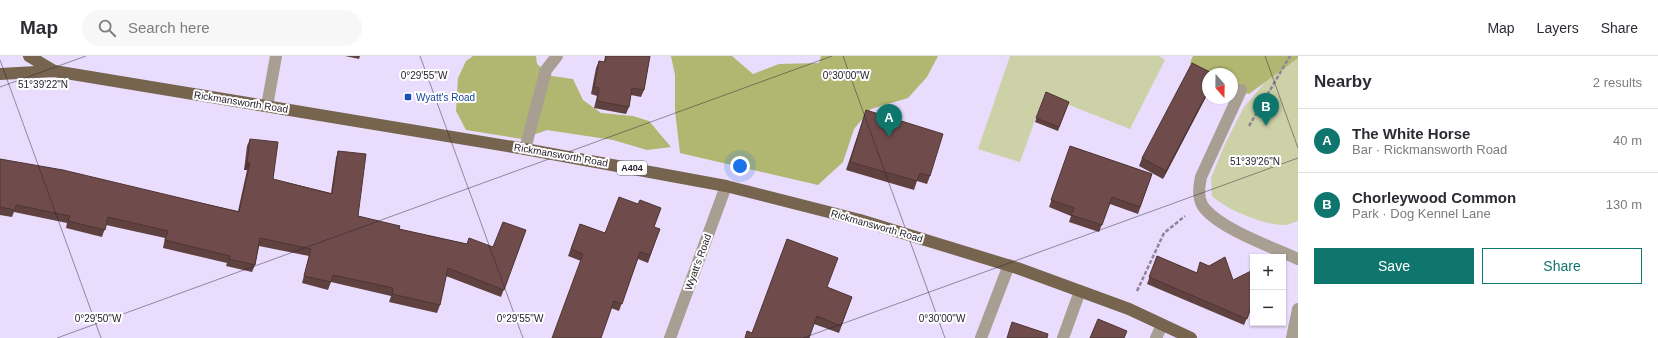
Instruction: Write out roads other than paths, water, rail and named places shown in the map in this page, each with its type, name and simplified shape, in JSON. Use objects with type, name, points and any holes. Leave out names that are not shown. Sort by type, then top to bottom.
[{"type":"main road","name":"Rickmansworth Road","points":[[29,56],[54,71]]},
{"type":"main road","name":"Rickmansworth Road","points":[[0,74],[54,71],[525,149],[726,186],[860,220],[1009,265],[1130,309],[1191,338]]},
{"type":"street","points":[[267,106],[276,56]]},
{"type":"street","points":[[525,149],[546,70],[557,56]]},
{"type":"street","points":[[1241,90],[1201,177],[1198,192],[1204,209],[1224,225],[1298,259]]},
{"type":"street","name":"Wyatt's Road","points":[[670,338],[726,186]]},
{"type":"street","points":[[981,338],[1009,265]]},
{"type":"street","points":[[1063,338],[1080,291]]},
{"type":"street","points":[[1292,338],[1298,309]]},
{"type":"street","points":[[1068,325],[1069,338]]},
{"type":"street","points":[[1156,338],[1162,325]]},
{"type":"place","name":"Wyatt's Road","points":[[408,97]]},
{"type":"place","name":"Chorleywood Common","points":[[1266,126]]},
{"type":"place","name":"The White Horse","points":[[889,137]]}]
